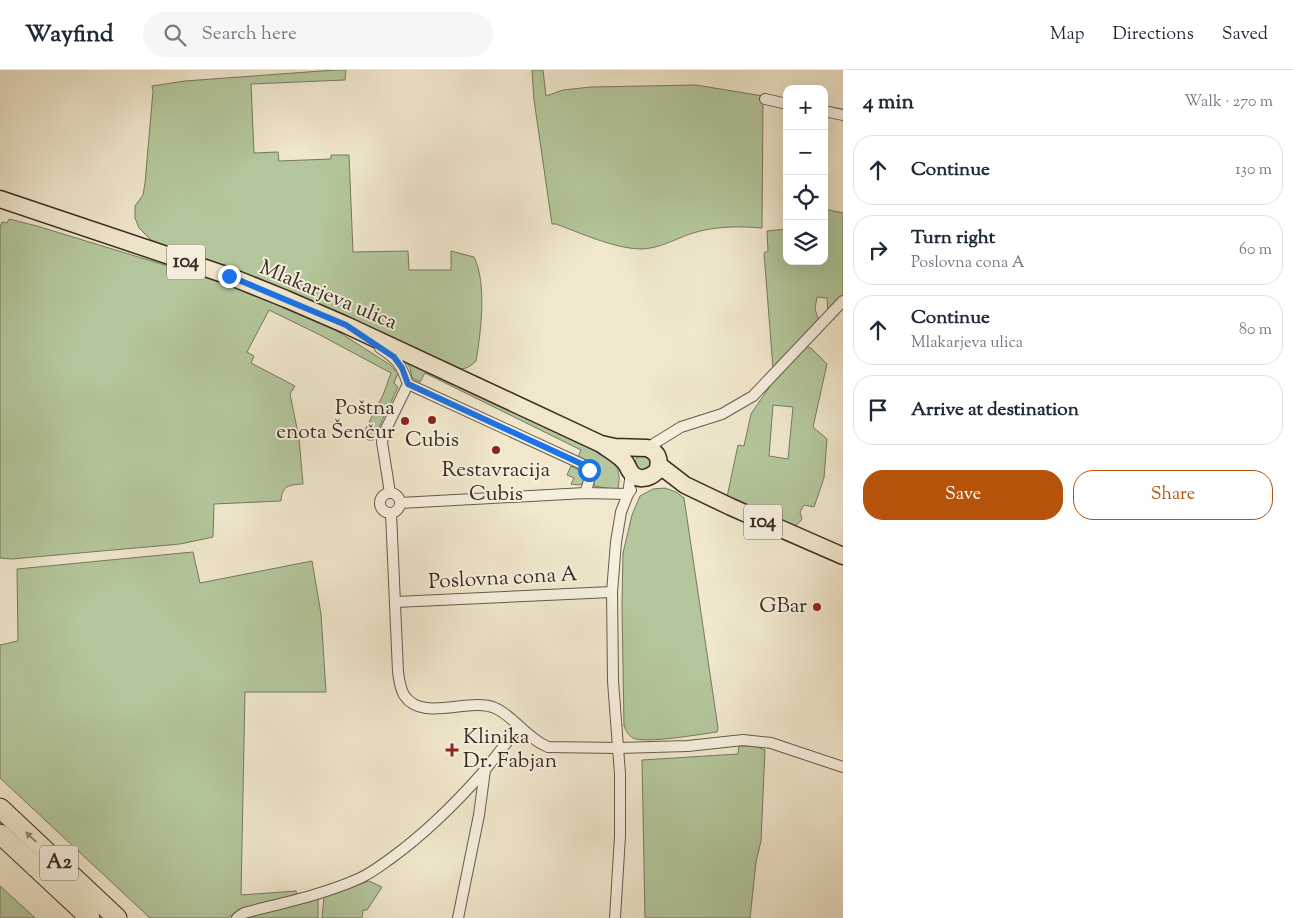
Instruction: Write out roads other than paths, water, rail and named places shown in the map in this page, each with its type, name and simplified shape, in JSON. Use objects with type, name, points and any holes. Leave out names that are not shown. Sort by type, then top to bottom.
[{"type":"highway","name":"A2","points":[[0,808],[117,918]]},
{"type":"highway","name":"A2","points":[[0,834],[90,918]]},
{"type":"main road","name":"Mlakarjeva ulica","points":[[0,199],[229,276],[346,325],[600,444],[615,447],[644,464]]},
{"type":"main road","name":"104","points":[[644,464],[739,511],[843,556]]},
{"type":"street","points":[[765,99],[783,103]]},
{"type":"street","points":[[828,112],[843,115]]},
{"type":"street","points":[[615,918],[620,836],[620,774],[613,672],[612,592],[616,542],[621,512],[644,464],[672,434],[681,427],[722,414],[753,396],[843,301]]},
{"type":"street","points":[[346,325],[394,357],[402,368],[408,384],[586,466],[590,475],[585,493]]},
{"type":"street","points":[[390,493],[382,442],[384,433],[408,384]]},
{"type":"street","points":[[390,493],[397,496],[400,503],[398,510],[391,513],[383,511],[380,504],[383,496],[390,493]]},
{"type":"street","points":[[400,503],[585,493],[628,494]]},
{"type":"street","points":[[391,513],[398,672],[404,695],[416,706],[427,708],[488,706],[498,710],[538,743],[548,747],[688,746],[743,740],[771,743],[843,766]]},
{"type":"street","name":"Poslovna cona A","points":[[395,602],[612,592]]},
{"type":"street","points":[[237,918],[244,913],[319,894],[366,875],[423,834],[486,770],[519,728]]},
{"type":"street","points":[[458,918],[486,770]]},
{"type":"place","name":"Cubis","points":[[432,420]]},
{"type":"place","name":"Poštna enota Šenčur","points":[[405,421]]},
{"type":"place","name":"Restavracija Cubis","points":[[496,450]]},
{"type":"place","name":"GBar","points":[[817,607]]},
{"type":"place","name":"Klinika Dr. Fabjan","points":[[452,750]]}]
